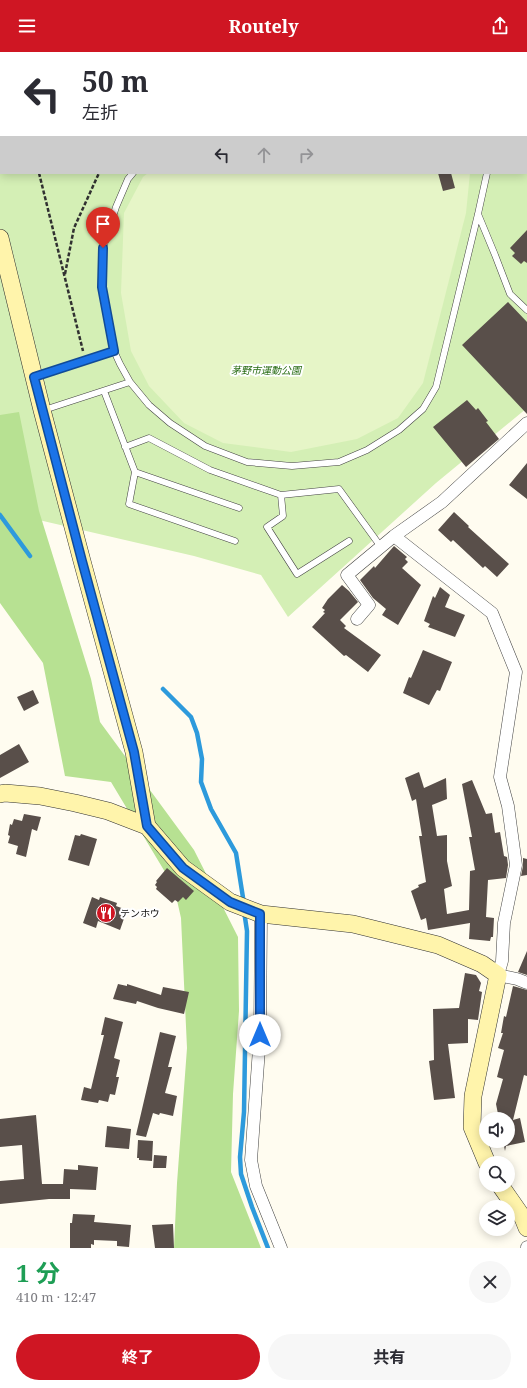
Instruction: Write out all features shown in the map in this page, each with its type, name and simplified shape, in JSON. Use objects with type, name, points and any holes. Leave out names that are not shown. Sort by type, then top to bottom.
[{"type":"street","points":[[0,238],[42,410],[134,752],[147,826]]},
{"type":"street","points":[[357,619],[369,605],[347,575],[394,536],[442,502],[527,423]]},
{"type":"street","points":[[394,536],[492,613],[516,672],[500,777],[508,806],[516,865],[504,923],[502,961],[473,1096],[472,1127],[484,1156]]},
{"type":"street","points":[[0,794],[5,793],[40,796],[75,803],[108,811],[147,826],[183,868],[230,902],[260,914],[353,924],[438,945],[482,964],[498,975],[527,983]]},
{"type":"street","points":[[260,914],[260,1035],[251,1160],[256,1186],[282,1248]]},
{"type":"street","points":[[505,1192],[526,1220]]},
{"type":"lane","points":[[132,174],[128,179],[116,207],[103,248],[102,287],[114,351],[130,382],[149,406],[170,423],[205,446],[248,462],[292,466],[339,462],[367,450],[400,430],[423,409],[436,387],[487,174]]},
{"type":"lane","points":[[478,214],[496,255],[510,294],[527,310]]},
{"type":"lane","points":[[34,377],[114,351]]},
{"type":"lane","points":[[42,410],[130,382]]},
{"type":"lane","points":[[104,391],[135,472],[129,504],[235,541]]},
{"type":"lane","points":[[125,447],[149,438],[210,470],[281,495],[339,490],[381,547]]},
{"type":"lane","points":[[135,472],[239,508]]},
{"type":"lane","points":[[281,495],[283,516],[267,527],[297,574],[349,541]]},
{"type":"path","points":[[39,174],[83,352]]},
{"type":"path","points":[[64,276],[74,228],[99,174]]},
{"type":"green space","name":"茅野市運動公園","points":[[0,174],[527,174],[527,408],[436,483],[288,617],[261,575],[194,556],[0,511]]},
{"type":"green space","points":[[147,174],[470,174],[466,213],[423,383],[398,418],[357,439],[291,452],[223,443],[184,423],[149,386],[131,351],[121,293],[124,213],[143,177]]},
{"type":"green space","points":[[19,412],[39,511],[91,679],[100,722],[194,850],[238,937],[239,1011],[233,1094],[231,1172],[261,1248],[174,1248],[177,1183],[187,1048],[181,918],[174,887],[111,782],[65,776],[43,663],[0,603],[0,415]]},
{"type":"building","points":[[438,174],[451,174],[455,188],[443,191]]},
{"type":"building","points":[[527,230],[527,263],[524,261],[521,264],[512,256],[515,253],[510,248]]},
{"type":"building","points":[[508,302],[527,322],[527,414],[462,345]]},
{"type":"building","points":[[467,400],[476,410],[478,408],[488,421],[486,422],[499,439],[466,467],[433,427]]},
{"type":"building","points":[[527,463],[527,499],[509,485]]},
{"type":"building","points":[[454,512],[469,526],[468,527],[509,564],[497,577],[485,566],[483,568],[453,540],[451,542],[438,530]]},
{"type":"building","points":[[394,546],[407,557],[405,559],[408,562],[402,568],[421,585],[398,625],[382,615],[386,609],[373,598],[360,580],[374,566],[375,568]]},
{"type":"building","points":[[342,585],[358,602],[340,620],[346,626],[344,628],[381,655],[368,672],[346,655],[344,656],[312,627],[325,613],[323,612],[325,610],[322,608],[328,599]]},
{"type":"building","points":[[440,587],[450,595],[445,607],[465,615],[455,637],[428,627],[430,624],[424,621],[433,596],[435,598]]},
{"type":"building","points":[[423,650],[452,662],[440,691],[437,690],[429,705],[403,693],[409,677],[411,678]]},
{"type":"building","points":[[33,690],[39,703],[24,711],[17,697]]},
{"type":"building","points":[[19,744],[29,762],[0,778],[0,755]]},
{"type":"building","points":[[419,772],[424,788],[446,778],[447,799],[432,805],[437,836],[447,835],[447,861],[452,886],[444,889],[447,914],[469,910],[470,871],[475,870],[469,837],[472,837],[462,784],[472,780],[486,814],[492,813],[495,833],[500,832],[504,856],[507,857],[508,865],[506,878],[488,880],[486,917],[494,918],[493,937],[491,937],[490,941],[469,939],[470,923],[428,930],[426,918],[421,920],[411,891],[419,887],[418,885],[426,882],[419,836],[422,836],[416,799],[412,801],[405,778]]},
{"type":"building","points":[[24,814],[41,817],[37,831],[32,829],[26,857],[16,854],[18,846],[8,843],[10,836],[8,835],[10,824],[12,825],[14,819],[22,821]]},
{"type":"building","points":[[81,834],[97,839],[89,866],[68,860],[75,835],[80,836]]},
{"type":"building","points":[[523,858],[527,859],[527,875],[521,876],[523,866]]},
{"type":"building","points":[[167,868],[194,891],[186,900],[183,897],[178,902],[175,900],[172,903],[156,889],[156,881]]},
{"type":"building","name":"テンホウ","points":[[92,897],[99,900],[100,897],[117,903],[116,906],[127,910],[120,930],[98,921],[96,928],[83,923]]},
{"type":"building","points":[[527,951],[527,975],[518,972]]},
{"type":"building","points":[[465,973],[476,975],[481,983],[479,991],[482,992],[478,1020],[468,1019],[468,1043],[448,1044],[455,1098],[434,1100],[429,1061],[434,1060],[433,1009],[459,1008]]},
{"type":"building","points":[[118,984],[127,986],[127,984],[161,995],[163,987],[189,992],[184,1014],[137,1001],[136,1004],[113,999]]},
{"type":"building","points":[[513,986],[527,990],[527,1076],[524,1075],[515,1112],[498,1112],[496,1104],[503,1079],[497,1077],[504,1050],[498,1048],[503,1033],[501,1033],[504,1016],[506,1017]]},
{"type":"building","points":[[105,1017],[123,1022],[114,1058],[120,1060],[116,1077],[119,1077],[115,1095],[110,1094],[108,1102],[99,1100],[98,1103],[81,1100],[84,1087],[91,1089],[104,1035],[101,1035]]},
{"type":"building","points":[[160,1032],[176,1036],[168,1067],[172,1067],[165,1093],[177,1096],[173,1116],[153,1113],[146,1137],[136,1135]]},
{"type":"building","points":[[36,1115],[42,1184],[63,1184],[64,1169],[78,1170],[78,1165],[98,1167],[96,1190],[70,1189],[70,1199],[49,1199],[0,1204],[0,1181],[24,1179],[22,1145],[0,1147],[0,1119]]},
{"type":"building","points":[[520,1118],[525,1142],[515,1144],[515,1119]]},
{"type":"building","points":[[107,1126],[131,1129],[129,1149],[105,1147]]},
{"type":"building","points":[[138,1140],[153,1141],[152,1161],[139,1160],[139,1158],[137,1158]]},
{"type":"building","points":[[154,1155],[167,1156],[166,1168],[153,1168]]},
{"type":"building","points":[[73,1214],[95,1215],[94,1222],[131,1225],[129,1247],[117,1246],[117,1241],[94,1240],[94,1245],[91,1244],[91,1248],[70,1248],[70,1223],[72,1223]]},
{"type":"building","points":[[173,1224],[174,1248],[155,1248],[152,1225]]},
{"type":"waterway","points":[[0,515],[30,556]]},
{"type":"waterway","points":[[163,689],[191,717],[197,733],[202,759],[201,782],[211,809],[236,853],[244,904]]},
{"type":"waterway","points":[[244,911],[247,931],[244,1112],[240,1157],[241,1174],[268,1248]]},
{"type":"place","name":"テンホウ","points":[[106,913]]},
{"type":"route","points":[[103,248],[102,287],[114,351],[34,377],[134,752],[147,826],[183,868],[230,902],[260,914],[260,1035]]}]
